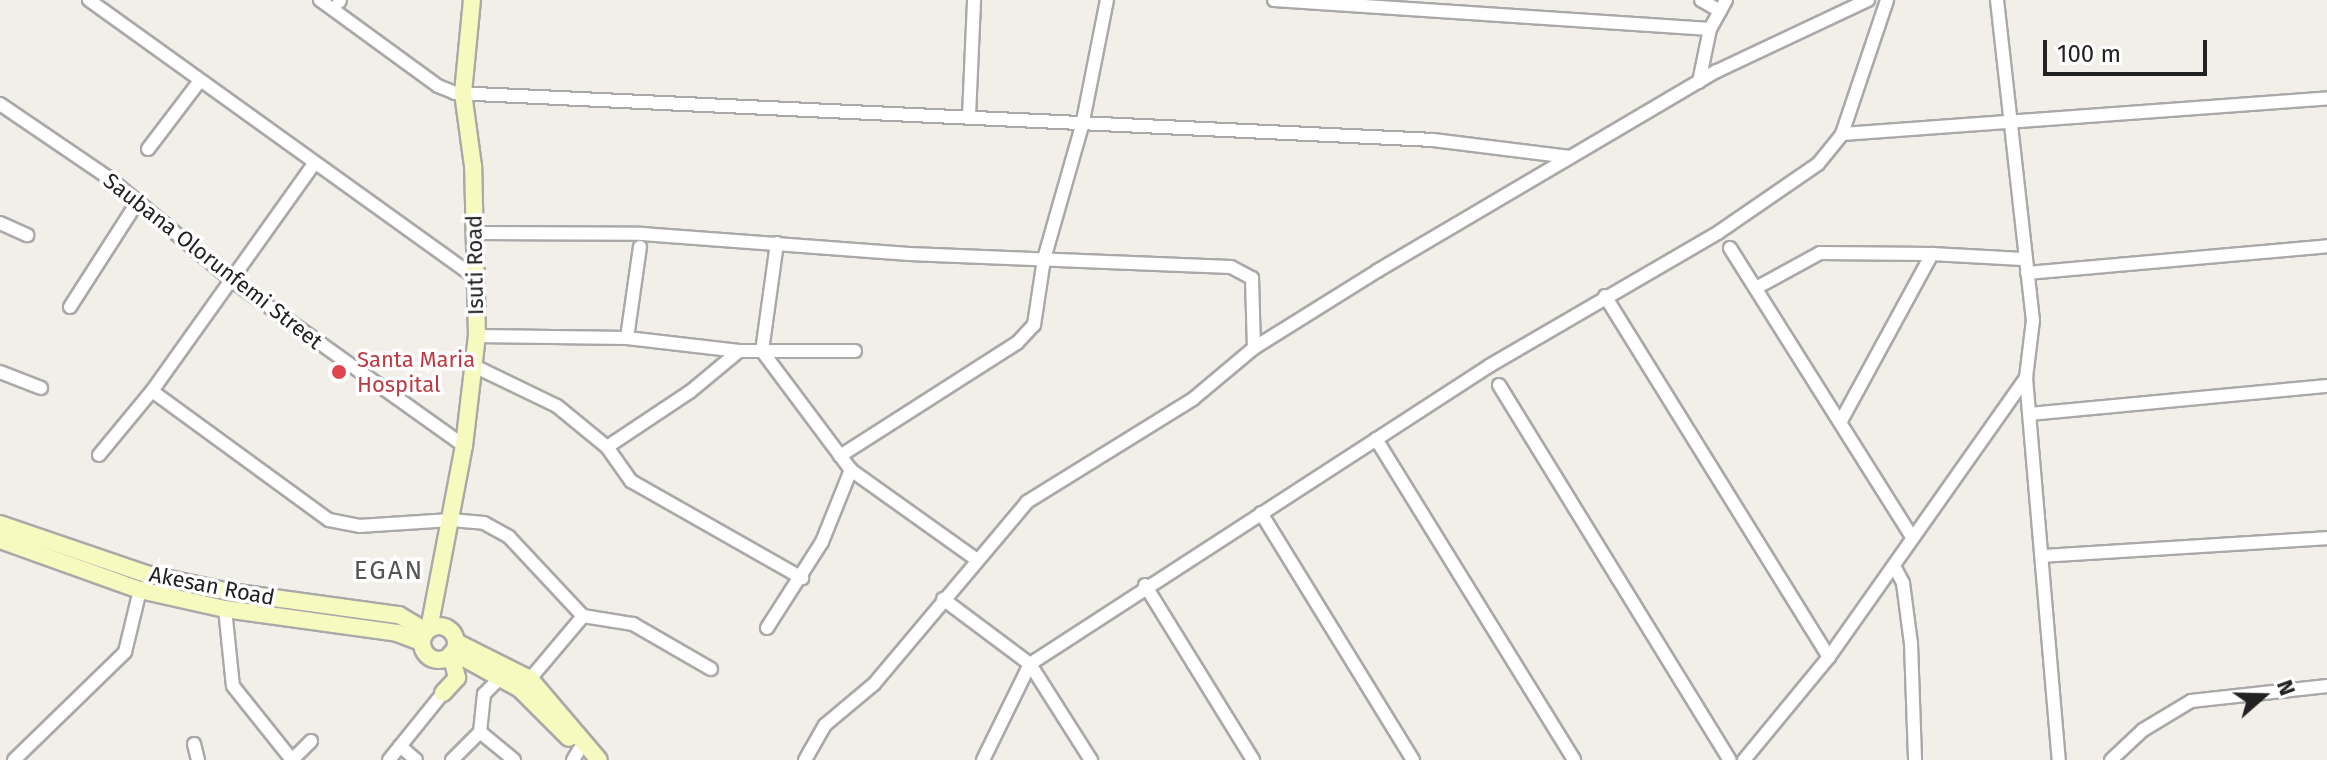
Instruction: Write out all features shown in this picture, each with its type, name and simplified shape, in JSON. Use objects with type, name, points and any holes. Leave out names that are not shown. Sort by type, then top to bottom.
[{"type":"street","points":[[89,0],[313,165],[475,277]]},
{"type":"street","points":[[320,0],[438,86],[463,93],[969,116],[1082,126],[1433,140],[1570,157]]},
{"type":"street","name":"Isuti Road","points":[[430,632],[464,446],[477,336],[475,233],[463,93],[472,0]]},
{"type":"street","points":[[969,116],[974,0]]},
{"type":"street","points":[[840,456],[1025,336],[1039,307],[1044,259],[1082,126],[1107,0]]},
{"type":"street","points":[[1274,0],[1710,29]]},
{"type":"street","points":[[1699,82],[1710,29],[1723,5],[1701,0]]},
{"type":"street","points":[[805,760],[825,725],[874,684],[1027,502],[1193,399],[1254,348],[1570,157],[1699,82],[1868,0]]},
{"type":"street","points":[[983,760],[1030,664],[1145,585],[1376,439],[1605,296],[1719,232],[1795,182],[1842,134],[1887,0]]},
{"type":"street","points":[[1997,0],[2022,259],[2027,273],[2033,320],[2026,378],[2059,760]]},
{"type":"street","points":[[148,149],[199,82]]},
{"type":"street","points":[[1842,134],[2327,98]]},
{"type":"street","name":"Saubana Olorunfemi Street","points":[[0,104],[138,201],[233,281],[464,446]]},
{"type":"street","points":[[99,455],[152,391],[313,165]]},
{"type":"street","points":[[70,307],[138,201]]},
{"type":"street","points":[[0,223],[27,235]]},
{"type":"street","points":[[475,233],[777,243],[1244,270],[1252,278],[1254,348]]},
{"type":"street","points":[[777,243],[762,351],[851,470],[976,559]]},
{"type":"street","points":[[2027,273],[2327,246]]},
{"type":"street","points":[[627,338],[640,247]]},
{"type":"street","points":[[1730,248],[1912,537]]},
{"type":"street","points":[[1756,288],[1820,253],[2022,259]]},
{"type":"street","points":[[1841,421],[1932,254]]},
{"type":"street","points":[[1605,296],[1829,657]]},
{"type":"street","points":[[477,336],[627,338],[739,351],[855,351]]},
{"type":"street","points":[[607,447],[691,391],[739,351]]},
{"type":"street","points":[[472,365],[557,406],[607,447],[631,481],[802,578]]},
{"type":"street","points":[[0,372],[41,388]]},
{"type":"street","points":[[1747,759],[1829,657],[2026,378]]},
{"type":"street","points":[[1499,385],[1730,760]]},
{"type":"street","points":[[2030,414],[2327,386]]},
{"type":"street","points":[[152,391],[329,520],[359,526],[451,520],[498,529],[583,616],[633,624],[711,669]]},
{"type":"street","points":[[1376,439],[1574,760]]},
{"type":"street","points":[[767,628],[802,578],[828,530],[851,470]]},
{"type":"street","points":[[1261,513],[1413,760]]},
{"type":"street","name":"Akesan Road","points":[[0,524],[180,582],[399,615],[430,632]]},
{"type":"street","points":[[2042,556],[2327,538]]},
{"type":"street","name":"Akesan Road","points":[[0,540],[140,590],[225,609],[397,633],[430,632]]},
{"type":"street","points":[[1894,566],[1903,583],[1911,644],[1915,760]]},
{"type":"street","points":[[1145,585],[1253,760]]},
{"type":"street","points":[[14,760],[125,652],[140,590]]},
{"type":"street","points":[[943,599],[1030,664],[1091,760]]},
{"type":"street","points":[[225,609],[233,686],[292,760],[311,741]]},
{"type":"street","points":[[397,633],[399,615]]},
{"type":"street","points":[[530,679],[583,616]]},
{"type":"street","points":[[389,760],[457,678],[451,652],[430,632]]},
{"type":"street","points":[[430,632],[426,654],[451,652],[476,656],[530,679],[599,760]]},
{"type":"street","points":[[476,656],[580,757]]},
{"type":"street","points":[[452,760],[480,732],[484,694],[501,677]]},
{"type":"street","points":[[2111,760],[2143,730],[2191,701],[2327,686]]},
{"type":"street","points":[[480,732],[514,760]]},
{"type":"street","points":[[194,744],[198,760]]},
{"type":"street","points":[[400,746],[416,760]]},
{"type":"place","name":"Santa Maria Hospital","points":[[339,372]]},
{"type":"district","name":"EGAN","points":[[389,571]]}]
